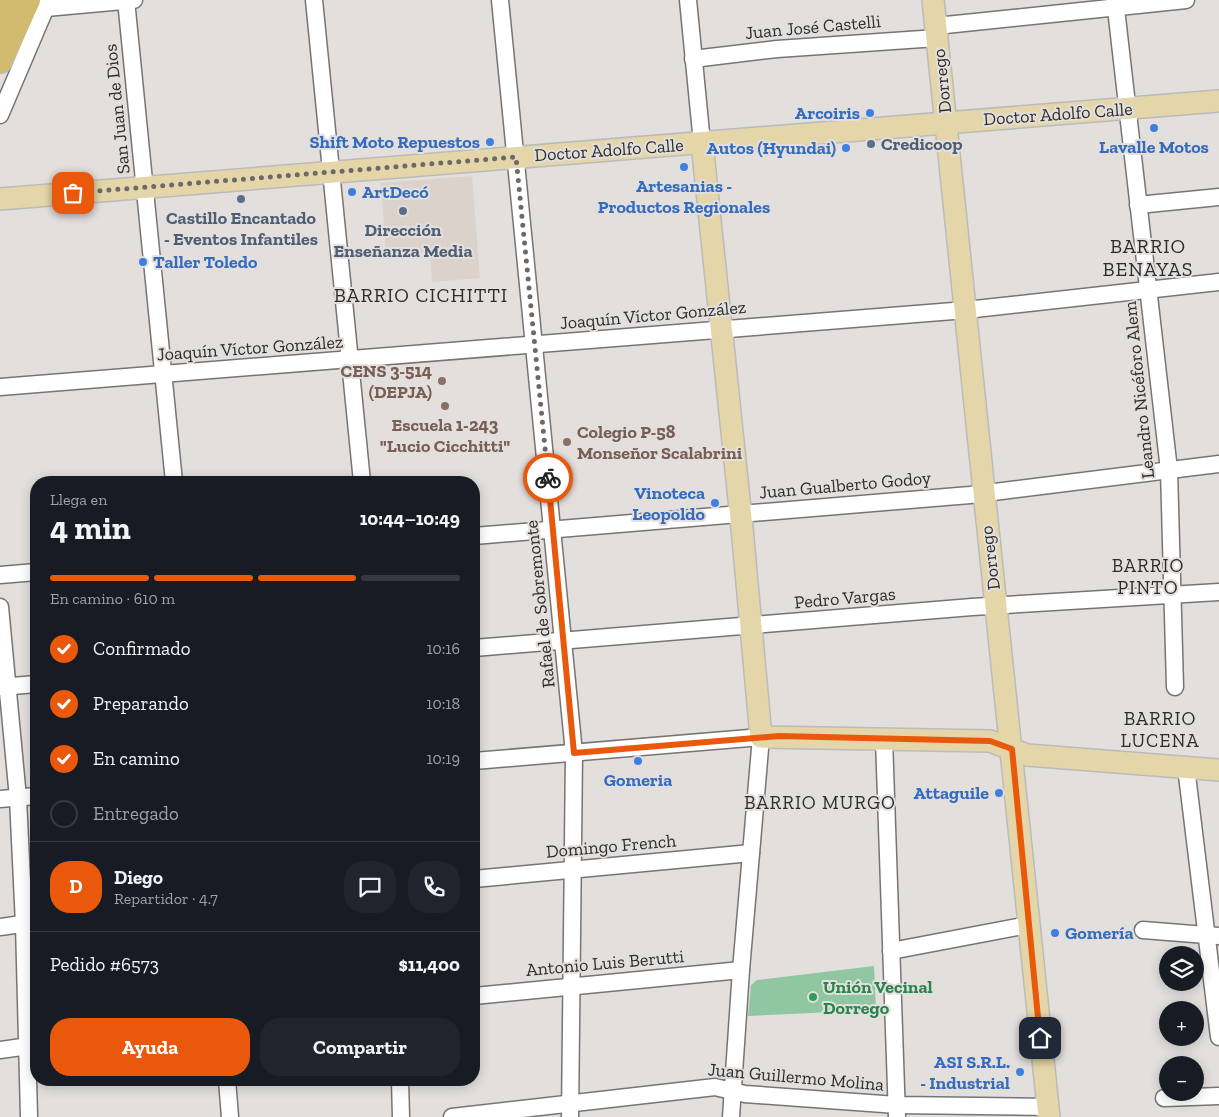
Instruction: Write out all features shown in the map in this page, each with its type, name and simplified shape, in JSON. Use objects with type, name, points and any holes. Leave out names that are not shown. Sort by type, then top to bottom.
[{"type":"highway","points":[[0,21],[7,0]]},
{"type":"highway","points":[[0,61],[41,3]]},
{"type":"main road","name":"Dorrego","points":[[933,0],[1012,749],[1048,1112]]},
{"type":"main road","name":"Doctor Adolfo Calle","points":[[0,199],[1219,101]]},
{"type":"main road","points":[[702,142],[741,514],[761,737],[990,741],[1027,756],[1219,770]]},
{"type":"street","points":[[0,115],[41,3],[129,0]]},
{"type":"street","name":"San Juan de Dios","points":[[129,0],[173,476]]},
{"type":"street","points":[[314,0],[361,476]]},
{"type":"street","name":"Rafael de Sobremonte","points":[[500,0],[536,345],[574,753],[570,1110]]},
{"type":"street","points":[[688,0],[702,142]]},
{"type":"street","name":"Juan José Castelli","points":[[693,59],[937,32],[1116,4],[1186,0]]},
{"type":"street","name":"Leandro Nicéforo Alem","points":[[1116,4],[1168,470],[1175,687]]},
{"type":"street","points":[[1138,205],[1219,197]]},
{"type":"street","name":"Joaquín Víctor González","points":[[0,387],[966,310],[1219,282]]},
{"type":"street","name":"Juan Gualberto Godoy","points":[[480,536],[984,493],[1219,464]]},
{"type":"street","points":[[0,575],[30,572]]},
{"type":"street","name":"Pedro Vargas","points":[[480,648],[996,606],[1219,592]]},
{"type":"street","points":[[0,607],[4,687],[18,798],[30,923],[0,927]]},
{"type":"street","points":[[4,687],[30,685]]},
{"type":"street","points":[[480,761],[761,737],[740,970],[731,1117]]},
{"type":"street","points":[[884,739],[897,1111]]},
{"type":"street","points":[[1186,767],[1213,936],[1219,1037]]},
{"type":"street","points":[[0,800],[30,797]]},
{"type":"street","name":"Domingo French","points":[[480,878],[751,853]]},
{"type":"street","points":[[891,951],[1028,925]]},
{"type":"street","points":[[1143,930],[1213,936]]},
{"type":"street","name":"Antonio Luis Berutti","points":[[480,995],[740,970]]},
{"type":"street","points":[[0,1050],[30,1046]]},
{"type":"street","points":[[29,1117],[30,1086]]},
{"type":"street","points":[[227,1086],[230,1117]]},
{"type":"street","points":[[400,1086],[401,1117]]},
{"type":"street","name":"Juan Guillermo Molina","points":[[452,1117],[570,1110],[714,1087],[745,1094],[897,1111],[1048,1112]]},
{"type":"street","points":[[1204,1097],[1219,1096]]},
{"type":"shaded area","points":[[472,176],[480,278],[432,282],[430,252],[386,255],[381,183]]},
{"type":"green space","name":"Unión Vecinal Dorrego","points":[[874,966],[876,1010],[748,1016],[751,985],[757,980]]},
{"type":"way so far","points":[[73,193],[516,157],[548,478]]},
{"type":"place","name":"Arcoiris","points":[[870,113]]},
{"type":"place","name":"Lavalle Motos","points":[[1154,128]]},
{"type":"place","name":"Shift Moto Repuestos","points":[[490,142]]},
{"type":"place","name":"Credicoop","points":[[871,144]]},
{"type":"place","name":"Autos (Hyundai)","points":[[846,148]]},
{"type":"place","name":"Artesanias - Productos Regionales","points":[[684,167]]},
{"type":"place","name":"ArtDecó","points":[[352,192]]},
{"type":"place","name":"Castillo Encantado - Eventos Infantiles","points":[[241,199]]},
{"type":"place","name":"Dirección Enseñanza Media","points":[[403,211]]},
{"type":"place","name":"Taller Toledo","points":[[143,262]]},
{"type":"place","name":"CENS 3-514 (DEPJA)","points":[[442,381]]},
{"type":"place","name":"Escuela 1-243 \"Lucio Cicchitti\"","points":[[445,406]]},
{"type":"place","name":"Colegio P-58 Monseñor Scalabrini","points":[[567,442]]},
{"type":"place","name":"Vinoteca Leopoldo","points":[[715,503]]},
{"type":"place","name":"Gomeria","points":[[638,761]]},
{"type":"place","name":"Attaguile","points":[[999,793]]},
{"type":"place","name":"Gomería","points":[[1055,933]]},
{"type":"place","name":"Unión Vecinal Dorrego","points":[[813,997]]},
{"type":"place","name":"ASI S.R.L. - Industrial","points":[[1020,1072]]},
{"type":"district","name":"BARRIO BENAYAS","points":[[1148,258]]},
{"type":"district","name":"BARRIO CICHITTI","points":[[421,295]]},
{"type":"district","name":"BARRIO PINTO","points":[[1148,576]]},
{"type":"district","name":"BARRIO LUCENA","points":[[1160,729]]},
{"type":"district","name":"BARRIO MURGO","points":[[820,802]]},
{"type":"route","points":[[548,478],[574,753],[779,736],[990,741],[1012,749],[1040,1038]]}]
